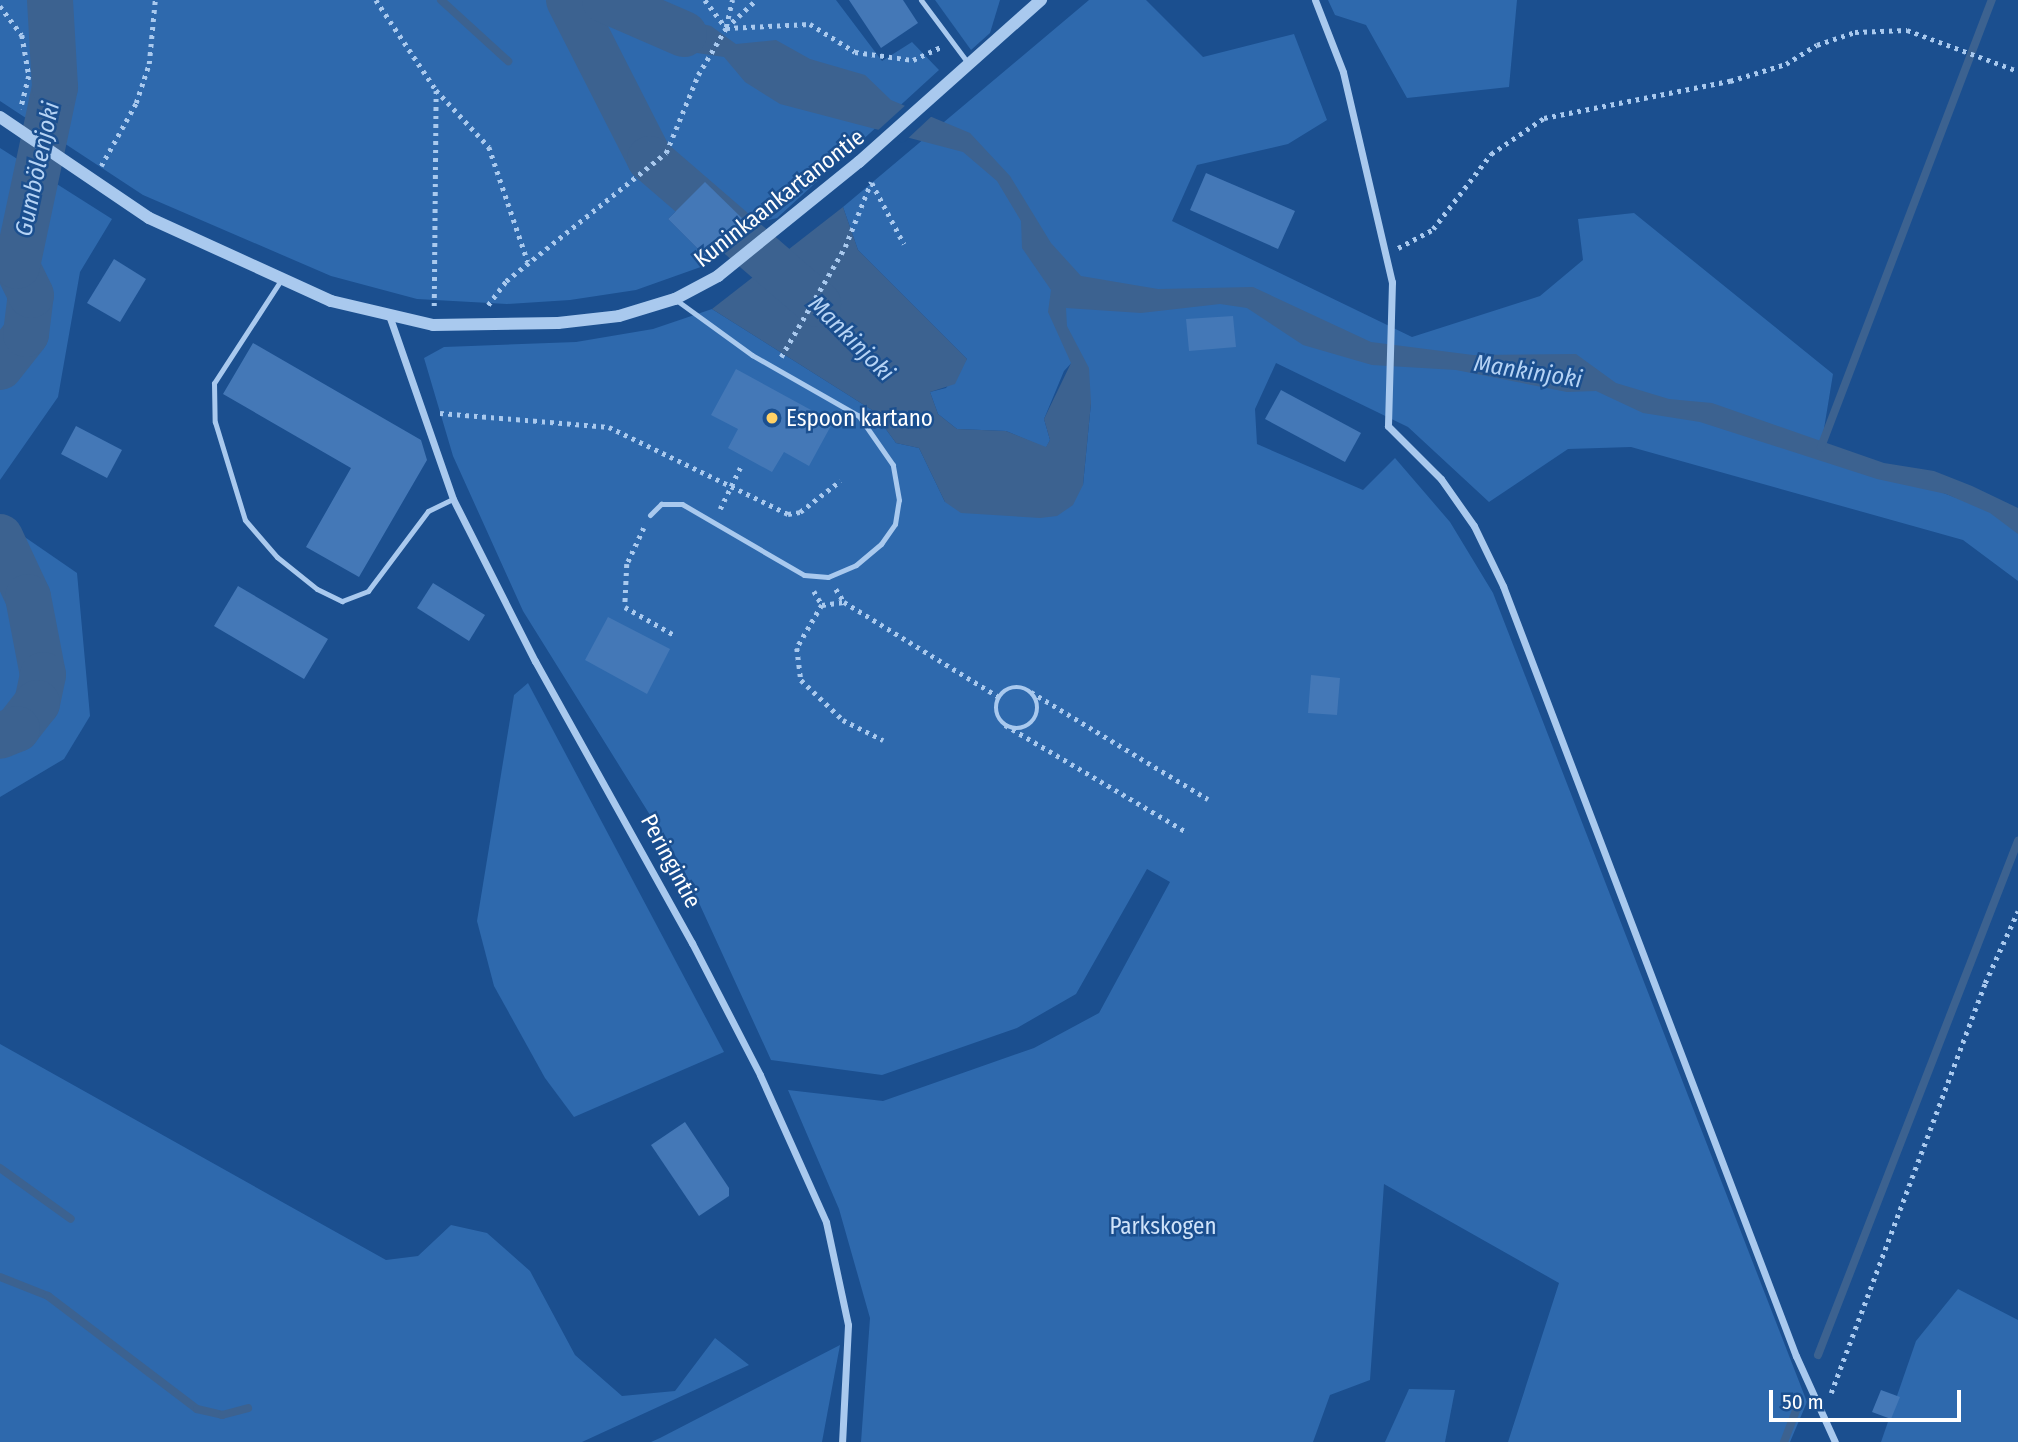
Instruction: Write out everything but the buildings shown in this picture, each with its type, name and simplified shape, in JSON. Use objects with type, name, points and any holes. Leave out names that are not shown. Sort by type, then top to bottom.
[{"type":"street","name":"Kuninkaankartanontie","points":[[0,117],[149,218],[281,280],[390,318],[433,325],[473,325],[619,316],[675,299],[718,276],[881,144],[1041,0]]},
{"type":"street","points":[[1315,0],[1343,72],[1392,282],[1388,426],[1441,479],[1474,526],[1503,586],[1796,1356],[1835,1442]]},
{"type":"street","name":"Peringintie","points":[[390,318],[421,414],[453,499],[535,661],[705,967],[826,1222],[848,1325],[842,1442]]},
{"type":"lane","points":[[921,0],[970,66]]},
{"type":"lane","points":[[281,280],[214,383],[215,422],[245,520],[277,557],[317,589],[342,601],[368,590],[428,511],[453,499]]},
{"type":"lane","points":[[650,515],[661,504],[682,504],[712,526],[804,575],[828,577],[856,565],[895,524],[899,500],[893,465],[879,437],[859,416],[752,355],[675,299]]},
{"type":"path","points":[[94,179],[136,103],[149,64],[155,0]]},
{"type":"path","points":[[376,0],[436,90],[489,147],[528,262]]},
{"type":"path","points":[[705,0],[726,28]]},
{"type":"path","points":[[726,28],[732,0]]},
{"type":"path","points":[[473,325],[506,281],[666,153],[698,75],[726,28],[756,0]]},
{"type":"path","points":[[0,6],[22,35],[29,76],[18,128]]},
{"type":"path","points":[[726,28],[810,24],[855,52],[913,60],[952,42]]},
{"type":"path","points":[[1384,252],[1412,244],[1433,229],[1491,154],[1544,118],[1730,81],[1786,64],[1817,45],[1855,32],[1907,30],[1962,47],[2018,71]]},
{"type":"path","points":[[433,325],[436,90]]},
{"type":"path","points":[[859,162],[904,244]]},
{"type":"path","points":[[791,341],[865,207],[872,182]]},
{"type":"path","points":[[421,414],[457,412],[609,426],[788,514],[800,512],[840,481]]},
{"type":"path","points":[[712,526],[740,468]]},
{"type":"path","points":[[650,515],[627,564],[625,607],[676,636]]},
{"type":"path","points":[[804,575],[822,605]]},
{"type":"path","points":[[828,577],[844,602],[999,697]]},
{"type":"path","points":[[822,605],[844,602]]},
{"type":"path","points":[[822,605],[797,648],[801,680],[843,720],[883,740]]},
{"type":"path","points":[[1188,833],[1005,725],[997,715],[999,697],[1014,687],[1031,692],[1208,799]]},
{"type":"path","points":[[1005,725],[1024,727],[1035,718],[1037,705],[1031,692]]},
{"type":"path","points":[[1823,1413],[1985,983],[2018,911]]},
{"type":"green space","points":[[0,0],[836,0],[882,61],[912,42],[939,70],[777,218],[749,225],[704,182],[668,219],[712,263],[636,290],[570,300],[507,304],[417,299],[331,276],[143,195],[0,101]]},
{"type":"green space","points":[[935,0],[1000,0],[990,33],[971,50]]},
{"type":"green space","name":"Parkskogen","points":[[1089,0],[1146,0],[1203,57],[1294,34],[1327,120],[1288,144],[1197,165],[1172,221],[1412,337],[1540,296],[1583,260],[1578,219],[1634,213],[1833,374],[1821,447],[2018,521],[2018,581],[1963,540],[1631,447],[1568,449],[1489,502],[1408,427],[1276,363],[1255,409],[1257,444],[1363,490],[1395,458],[1450,522],[1493,593],[1807,1402],[1790,1442],[1508,1442],[1559,1283],[1384,1184],[1370,1380],[1330,1395],[1313,1442],[861,1442],[870,1318],[839,1209],[788,1090],[883,1101],[1034,1048],[1099,1013],[1170,882],[1147,869],[1076,994],[1017,1028],[882,1075],[771,1060],[683,868],[523,611],[453,456],[424,358],[444,347],[576,342],[653,329],[712,309],[872,410],[896,443],[919,448],[945,502],[1083,485],[1091,403],[1076,358],[1064,371],[1044,419],[1050,440],[1046,448],[1006,431],[957,429],[938,414],[930,392],[946,388],[967,359],[858,250],[843,207]]},
{"type":"green space","points":[[1328,0],[1517,0],[1509,87],[1407,98],[1366,25],[1335,15]]},
{"type":"green space","points":[[0,148],[112,219],[80,272],[58,397],[0,480]]},
{"type":"green space","points":[[0,520],[77,573],[90,716],[64,759],[0,797]]},
{"type":"green space","points":[[528,683],[724,1052],[574,1117],[545,1078],[494,986],[477,921],[514,695]]},
{"type":"green space","points":[[0,1044],[386,1260],[418,1256],[451,1225],[487,1233],[530,1271],[575,1355],[622,1396],[675,1391],[715,1338],[749,1365],[582,1442],[0,1442]]},
{"type":"green space","points":[[1958,1289],[2018,1320],[2018,1442],[1881,1442],[1916,1341]]},
{"type":"green space","points":[[840,1345],[822,1442],[651,1442],[660,1438]]},
{"type":"green space","points":[[1409,1389],[1455,1390],[1445,1442],[1385,1442]]},
{"type":"water","points":[[552,0],[637,0],[672,17],[711,26],[736,44],[776,40],[810,59],[865,75],[891,100],[970,133],[1010,176],[1051,243],[1081,276],[1158,289],[1253,287],[1371,342],[1473,355],[1576,354],[1616,383],[1669,399],[1712,403],[1884,463],[1934,471],[1972,486],[2018,508],[2018,534],[1990,513],[1946,494],[1877,479],[1700,422],[1643,413],[1596,391],[1567,392],[1456,370],[1372,365],[1303,345],[1247,308],[1220,304],[1141,313],[1066,308],[1067,326],[1089,368],[1091,403],[1083,485],[1073,505],[1057,516],[1040,518],[961,513],[945,502],[919,448],[896,443],[872,410],[712,309],[843,207],[858,250],[967,359],[955,384],[930,392],[938,414],[957,429],[1006,431],[1046,447],[1050,440],[1044,419],[1071,363],[1048,312],[1051,290],[1022,248],[1021,221],[997,181],[963,152],[780,104],[745,82],[724,57],[677,50],[642,37],[626,5],[581,3],[594,43],[628,100],[651,125],[659,143],[655,147],[616,102],[577,28]]},
{"type":"pier","points":[[908,103],[934,114],[903,143],[875,133]]},
{"type":"waterway","name":"Gumbölenjoki","points":[[0,367],[26,334],[31,295],[17,266],[55,87],[50,0]]},
{"type":"waterway","points":[[441,0],[508,61]]},
{"type":"waterway","name":"Mankinjoki","points":[[569,0],[650,159],[818,304]]},
{"type":"waterway","name":"Mankinjoki","points":[[605,0],[684,34]]},
{"type":"waterway","points":[[1821,447],[1992,0]]},
{"type":"waterway","name":"Gumbölenjoki","points":[[0,537],[28,597],[43,675],[37,703],[17,729],[0,736]]},
{"type":"waterway","points":[[1818,1355],[2018,841]]},
{"type":"waterway","points":[[0,1168],[71,1219]]},
{"type":"waterway","points":[[0,1277],[48,1296],[197,1409],[222,1415],[248,1408]]},
{"type":"waterway","points":[[1784,1442],[1799,1403]]},
{"type":"place","name":"Espoon kartano","points":[[772,418]]}]
